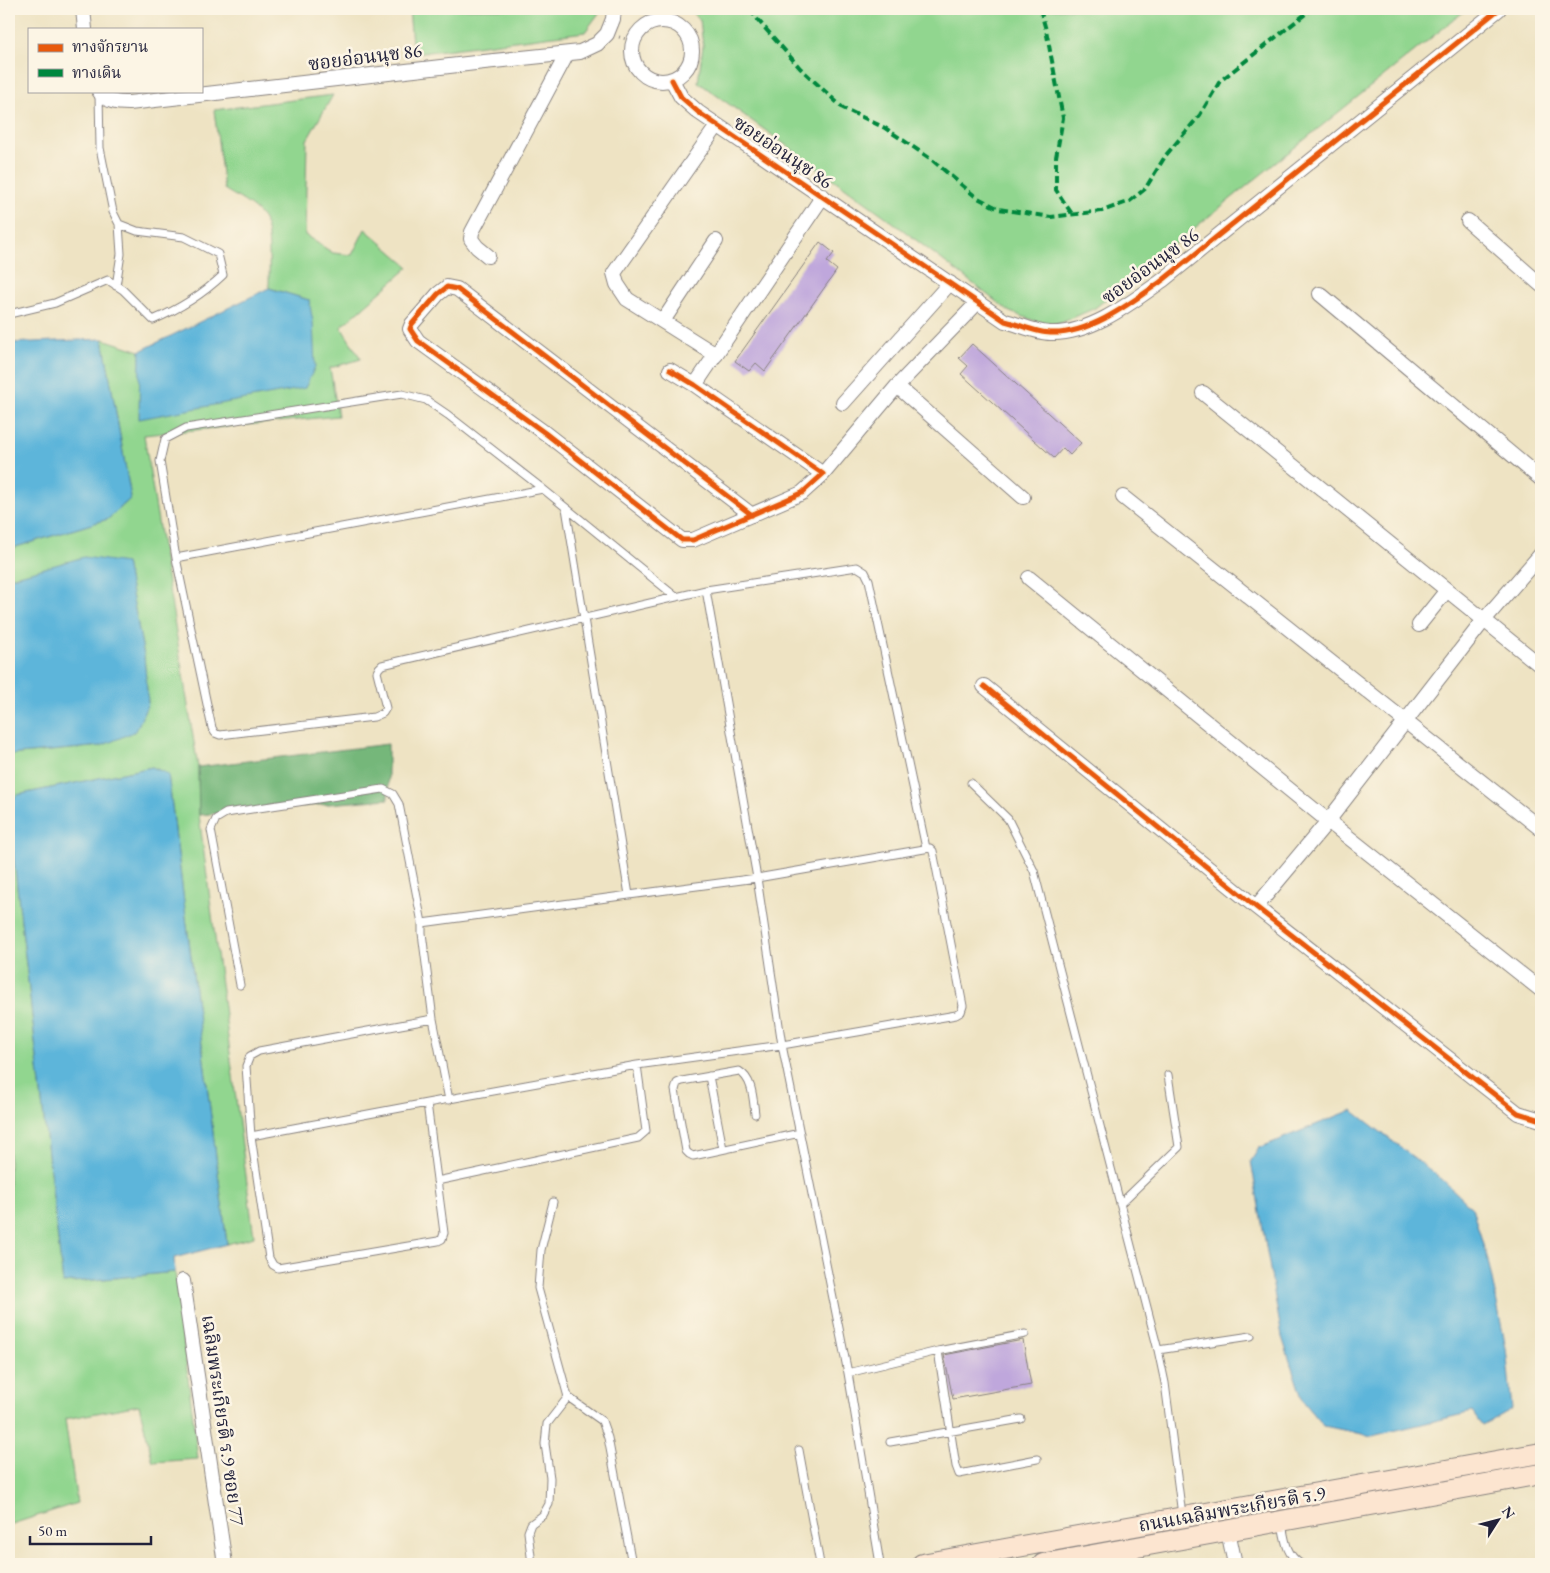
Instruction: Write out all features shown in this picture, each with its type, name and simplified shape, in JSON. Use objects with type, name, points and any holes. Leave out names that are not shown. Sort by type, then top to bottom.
[{"type":"main road","name":"ถนนเฉลิมพระเกียรติ ร.9","points":[[922,1564],[1541,1453]]},
{"type":"main road","name":"ถนนเฉลิมพระเกียรติ ร.9","points":[[1043,1564],[1541,1474]]},
{"type":"street","points":[[83,9],[86,28]]},
{"type":"street","name":"ซอยอ่อนนุช 86","points":[[100,92],[102,96],[117,103],[129,103],[580,52],[596,44],[607,34],[613,19],[614,9]]},
{"type":"street","name":"ซอยอ่อนนุช 86","points":[[672,80],[681,97],[717,126],[1005,321],[1049,333],[1076,330],[1118,311],[1163,280],[1499,9]]},
{"type":"street","points":[[665,21],[675,23],[683,30],[691,43],[692,58],[688,68],[672,80],[662,82],[652,80],[644,76],[637,69],[631,50],[636,36],[645,25],[665,21]]},
{"type":"street","points":[[488,256],[471,239],[472,232],[567,54]]},
{"type":"street","points":[[716,355],[627,299],[617,284],[614,273],[717,126]]},
{"type":"street","points":[[695,385],[823,196]]},
{"type":"street","points":[[1468,221],[1541,285]]},
{"type":"street","points":[[663,321],[716,241]]},
{"type":"street","points":[[843,403],[950,283]]},
{"type":"street","points":[[752,515],[457,289],[447,287],[438,294],[412,324],[410,329],[418,341],[545,433],[682,540],[693,540],[752,515],[802,493],[822,474],[897,386],[978,302]]},
{"type":"street","points":[[1320,294],[1541,479]]},
{"type":"street","points":[[670,370],[695,385],[822,474]]},
{"type":"street","points":[[897,386],[1024,496]]},
{"type":"street","points":[[1203,393],[1541,666]]},
{"type":"street","points":[[1123,497],[1541,829]]},
{"type":"street","points":[[1256,908],[1328,821],[1484,620],[1541,554]]},
{"type":"street","points":[[1029,578],[1328,821],[1541,990]]},
{"type":"street","points":[[1419,625],[1447,590]]},
{"type":"street","points":[[984,686],[1256,908],[1518,1113],[1541,1120]]},
{"type":"street","name":"เฉลิมพระเกียรติ ร.9 ซอย 77","points":[[183,1281],[225,1564]]},
{"type":"street","points":[[1228,1531],[1235,1564]]},
{"type":"lane","points":[[99,92],[100,148],[113,212],[119,224],[121,254],[116,286]]},
{"type":"lane","points":[[9,314],[55,303],[108,280],[123,290],[153,320],[180,308],[211,286],[223,274],[218,254],[184,237],[137,231],[119,224]]},
{"type":"lane","points":[[676,597],[543,489],[426,400],[402,394],[186,428],[166,439],[160,461],[176,558],[212,728],[215,733],[220,735],[374,717],[386,708],[378,672],[382,666],[706,590],[857,567],[864,572],[869,580],[926,848]]},
{"type":"lane","points":[[176,558],[543,489]]},
{"type":"lane","points":[[566,508],[630,896]]},
{"type":"lane","points":[[706,590],[758,878],[782,1045],[848,1373],[880,1564]]},
{"type":"lane","points":[[971,783],[1008,819],[1034,871],[1158,1350],[1165,1383],[1183,1518]]},
{"type":"lane","points":[[240,985],[211,830],[216,819],[226,813],[383,789],[393,794],[399,804],[422,923],[433,1019],[449,1100]]},
{"type":"lane","points":[[250,1136],[637,1066],[782,1045],[956,1015],[961,1012],[963,1006],[933,851],[930,848],[758,878],[422,923]]},
{"type":"lane","points":[[427,1103],[444,1233],[442,1238],[438,1241],[278,1268],[273,1265],[269,1258],[250,1136],[246,1066],[250,1056],[259,1051],[433,1019]]},
{"type":"lane","points":[[437,1181],[638,1138],[646,1131],[637,1066]]},
{"type":"lane","points":[[755,1114],[750,1084],[744,1074],[739,1071],[682,1081],[677,1084],[675,1090],[686,1151],[694,1156],[800,1133]]},
{"type":"lane","points":[[1120,1204],[1179,1147],[1168,1075]]},
{"type":"lane","points":[[709,1076],[723,1150]]},
{"type":"lane","points":[[553,1202],[541,1250],[538,1288],[568,1397],[602,1421],[608,1438],[632,1564]]},
{"type":"lane","points":[[848,1373],[1026,1334]]},
{"type":"lane","points":[[1158,1350],[1251,1336]]},
{"type":"lane","points":[[938,1352],[950,1433],[959,1474],[1037,1459]]},
{"type":"lane","points":[[532,1564],[528,1532],[530,1524],[543,1515],[549,1504],[550,1478],[545,1444],[547,1424],[568,1397]]},
{"type":"lane","points":[[890,1442],[950,1433],[1021,1419]]},
{"type":"lane","points":[[799,1450],[820,1564]]},
{"type":"lane","points":[[1281,1521],[1287,1550],[1293,1559],[1302,1564]]},
{"type":"green space","points":[[409,9],[602,9],[585,32],[413,54]]},
{"type":"green space","points":[[688,9],[1467,9],[1095,308],[1052,327],[1010,312],[886,217],[698,82],[703,46],[700,20]]},
{"type":"green space","points":[[333,95],[307,140],[305,235],[333,253],[352,255],[365,229],[409,267],[341,327],[361,359],[330,368],[338,416],[144,435],[198,767],[199,815],[254,1237],[227,1244],[168,774],[152,767],[17,795],[9,804],[9,755],[101,746],[148,703],[144,656],[126,563],[16,575],[9,578],[9,549],[108,519],[131,498],[103,339],[140,351],[140,419],[309,300],[269,288],[269,252],[266,224],[255,209],[224,189],[214,110]]},
{"type":"green space","points":[[388,744],[388,799],[199,815],[198,767]]},
{"type":"green space","points":[[9,817],[63,1283],[175,1272],[198,1459],[153,1462],[139,1405],[65,1419],[77,1503],[9,1525]]},
{"type":"water","points":[[269,288],[309,300],[313,322],[315,367],[305,388],[139,419],[140,351]]},
{"type":"water","points":[[103,339],[131,498],[108,519],[9,549],[9,343]]},
{"type":"water","points":[[84,557],[126,563],[144,656],[148,703],[136,731],[101,746],[9,755],[9,578]]},
{"type":"water","points":[[152,767],[168,774],[227,1244],[174,1258],[175,1272],[63,1283],[9,804],[17,795]]},
{"type":"water","points":[[1352,1110],[1443,1180],[1472,1208],[1488,1260],[1506,1348],[1512,1409],[1482,1426],[1472,1412],[1372,1436],[1324,1426],[1303,1401],[1282,1337],[1251,1161],[1259,1148]]},
{"type":"building","points":[[820,242],[834,253],[827,262],[837,270],[765,371],[756,363],[749,371],[735,361]]},
{"type":"building","points":[[972,344],[1081,443],[1070,455],[1063,448],[1054,458],[961,374],[968,366],[959,358]]},
{"type":"building","points":[[1023,1340],[1031,1385],[953,1399],[944,1355]]},
{"type":"marked path","points":[[750,9],[800,68],[843,108],[885,128],[931,159],[976,197],[999,209],[1051,217],[1102,211],[1130,201],[1145,189],[1166,155],[1200,115],[1220,81],[1314,9]]},
{"type":"marked path","points":[[1040,9],[1046,30],[1063,118],[1056,157],[1056,190],[1072,214]]},
{"type":"cycle path","points":[[672,80],[681,97],[698,112],[1005,321],[1045,333],[1065,332],[1080,329],[1110,316],[1163,280],[1499,9]]},
{"type":"cycle path","points":[[670,370],[695,385],[823,474],[802,493],[693,540],[682,540],[545,433],[418,341],[410,329],[412,324],[438,294],[447,287],[457,289],[752,515]]},
{"type":"cycle path","points":[[984,686],[1256,907],[1518,1113],[1541,1120]]}]
